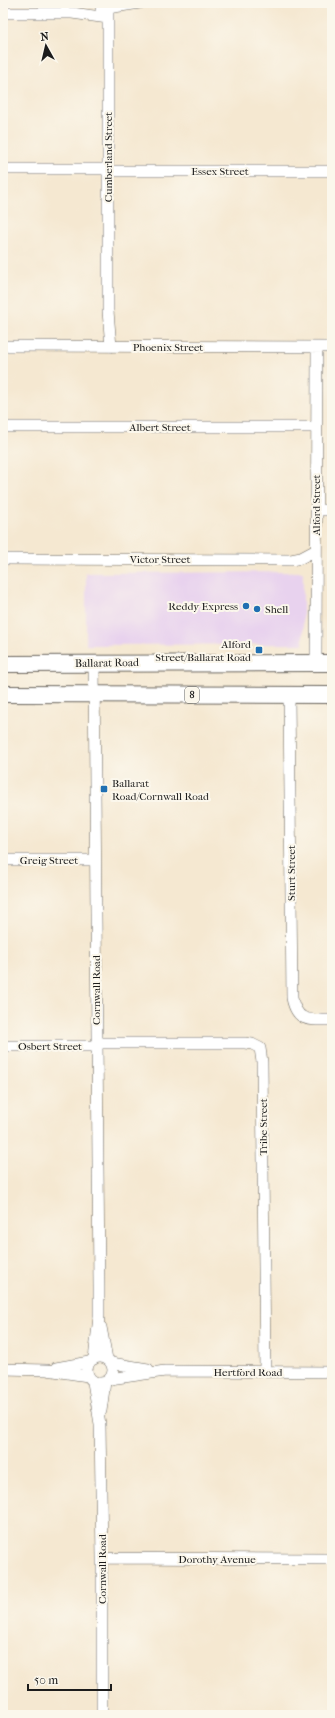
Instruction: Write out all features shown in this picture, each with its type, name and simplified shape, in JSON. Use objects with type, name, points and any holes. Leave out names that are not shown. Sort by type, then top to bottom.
[{"type":"highway","name":"Ballarat Road","points":[[3,664],[332,662]]},
{"type":"highway","name":"8","points":[[3,694],[94,696],[332,695]]},
{"type":"street","points":[[3,13],[72,13],[108,10],[140,3]]},
{"type":"street","name":"Cumberland Street","points":[[108,10],[108,346]]},
{"type":"street","name":"Essex Street","points":[[3,169],[332,171]]},
{"type":"street","name":"Phoenix Street","points":[[3,346],[332,347]]},
{"type":"street","name":"Alford Street","points":[[316,663],[317,347]]},
{"type":"street","name":"Albert Street","points":[[3,427],[316,427]]},
{"type":"street","points":[[316,510],[332,510]]},
{"type":"street","name":"Victor Street","points":[[3,559],[291,560],[305,556],[316,550]]},
{"type":"street","name":"Cornwall Road","points":[[92,1360],[99,1317],[94,663]]},
{"type":"street","name":"Sturt Street","points":[[289,695],[292,998],[296,1012],[304,1019],[332,1020]]},
{"type":"street","name":"Greig Street","points":[[3,860],[95,860]]},
{"type":"street","name":"Tribe Street","points":[[96,1044],[245,1043],[252,1044],[260,1048],[262,1062],[265,1372]]},
{"type":"street","name":"Osbert Street","points":[[3,1046],[96,1044]]},
{"type":"street","name":"Cornwall Road","points":[[99,1317],[109,1361]]},
{"type":"street","points":[[3,1369],[47,1370],[91,1379],[101,1384],[108,1380],[113,1371],[109,1361],[100,1357],[47,1370]]},
{"type":"street","points":[[91,1379],[86,1369],[92,1360]]},
{"type":"street","name":"Hertford Road","points":[[109,1361],[165,1371]]},
{"type":"street","name":"Hertford Road","points":[[108,1380],[165,1371],[332,1372]]},
{"type":"street","name":"Cornwall Road","points":[[91,1379],[100,1424],[102,1715]]},
{"type":"street","name":"Cornwall Road","points":[[100,1424],[108,1380]]},
{"type":"street","name":"Dorothy Avenue","points":[[102,1558],[332,1559]]},
{"type":"shaded area","points":[[303,572],[303,644],[86,645],[86,573]]},
{"type":"place","name":"Reddy Express","points":[[246,606]]},
{"type":"place","name":"Shell","points":[[257,609]]},
{"type":"place","name":"Alford Street/Ballarat Road","points":[[259,650]]},
{"type":"place","name":"Ballarat Road/Cornwall Road","points":[[104,789]]}]
